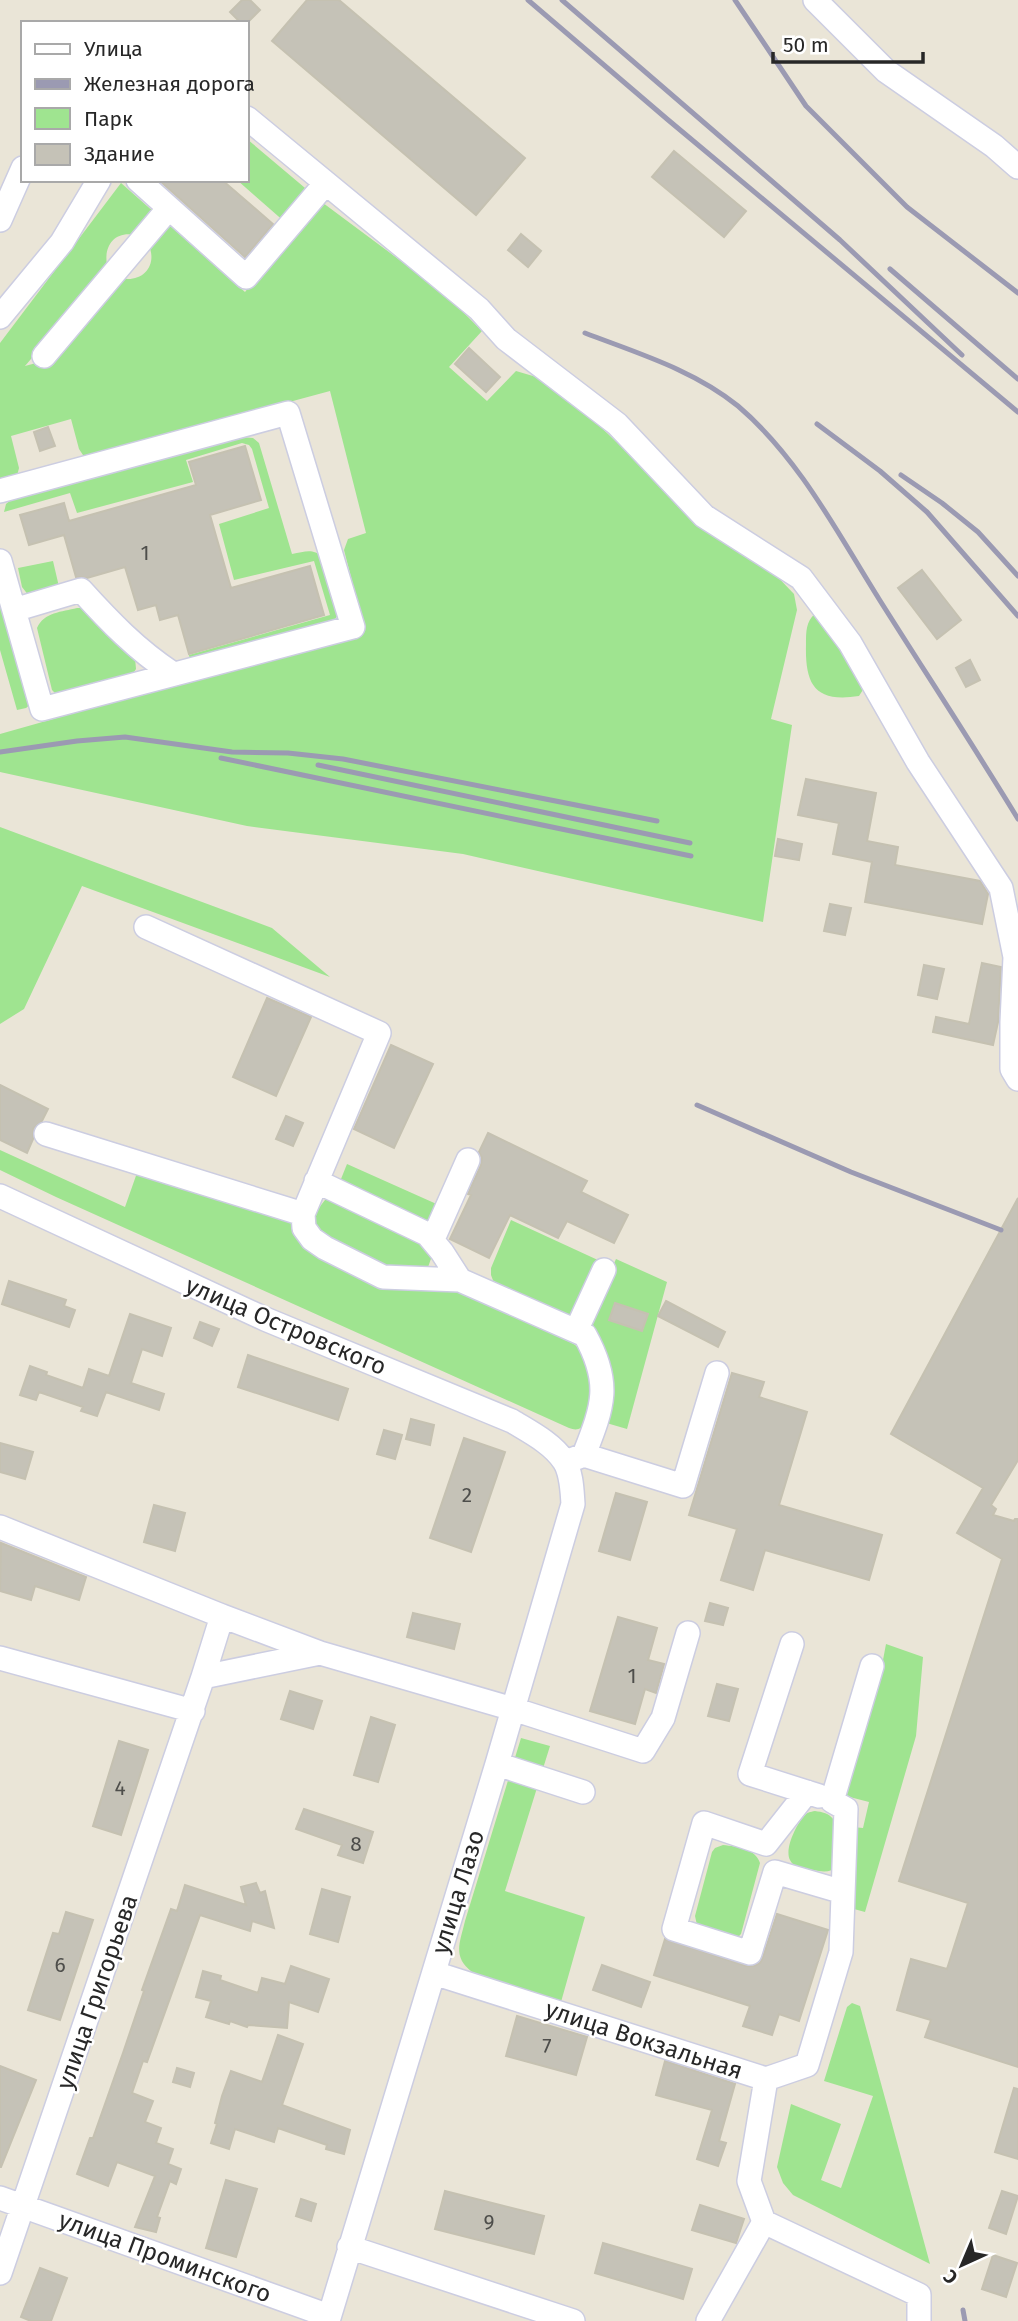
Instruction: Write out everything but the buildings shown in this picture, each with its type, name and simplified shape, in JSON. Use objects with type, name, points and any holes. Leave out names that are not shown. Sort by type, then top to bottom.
[{"type":"street","points":[[815,0],[886,71],[994,146],[1018,167]]},
{"type":"street","points":[[248,119],[480,309],[506,339],[617,424],[704,516],[801,578],[850,643],[918,762],[1001,888],[1015,957],[1012,1069],[1018,1079]]},
{"type":"street","points":[[0,220],[21,173]]},
{"type":"street","points":[[0,317],[62,242],[98,182]]},
{"type":"street","points":[[140,182],[246,278],[325,184]]},
{"type":"street","points":[[44,356],[169,208]]},
{"type":"street","points":[[0,491],[288,413],[353,626],[42,709],[0,561]]},
{"type":"street","points":[[13,610],[81,590],[120,633],[145,655],[172,673]]},
{"type":"street","points":[[146,927],[379,1033],[303,1214],[304,1228],[312,1239],[325,1248],[383,1276],[460,1280],[585,1335],[595,1354],[604,1389],[598,1419],[575,1459],[682,1486],[717,1373]]},
{"type":"street","points":[[46,1134],[303,1214]]},
{"type":"street","points":[[433,1239],[468,1160]]},
{"type":"street","points":[[316,1181],[427,1234],[460,1280]]},
{"type":"street","name":"улица Островского","points":[[0,1196],[265,1319],[512,1422],[575,1459]]},
{"type":"street","points":[[576,1331],[604,1269]]},
{"type":"street","name":"улица Лазо","points":[[329,2318],[573,1504],[571,1482],[575,1459]]},
{"type":"street","points":[[0,1527],[320,1653],[513,1709],[643,1751],[663,1718],[688,1633]]},
{"type":"street","name":"улица Григорьева","points":[[0,2273],[222,1616]]},
{"type":"street","points":[[765,2079],[807,2065],[841,1952],[846,1809],[832,1801],[750,1774],[792,1644]]},
{"type":"street","points":[[203,1677],[320,1653]]},
{"type":"street","points":[[0,1658],[192,1711]]},
{"type":"street","points":[[832,1801],[872,1666]]},
{"type":"street","points":[[497,1764],[583,1793]]},
{"type":"street","points":[[807,1792],[766,1844],[704,1823],[674,1929],[750,1953],[775,1872],[843,1892]]},
{"type":"street","name":"улица Вокзальная","points":[[434,1973],[765,2079],[749,2181],[764,2222]]},
{"type":"street","name":"улица Проминского","points":[[0,2198],[329,2318]]},
{"type":"street","points":[[708,2321],[764,2222],[919,2295],[919,2321]]},
{"type":"street","points":[[349,2248],[572,2321]]},
{"type":"green space","points":[[248,140],[311,193],[286,223],[239,182],[248,182]]},
{"type":"green space","points":[[121,183],[155,213],[136,235],[121,235],[111,242],[107,254],[108,269],[25,366],[51,359],[120,278],[135,278],[146,271],[151,259],[148,244],[167,223],[245,292],[319,200],[444,293],[482,331],[449,367],[487,401],[516,371],[543,379],[573,401],[658,481],[771,570],[794,594],[797,610],[771,719],[792,725],[763,922],[463,854],[247,826],[0,772],[0,734],[365,631],[344,550],[348,539],[366,533],[330,391],[90,456],[83,455],[79,449],[71,419],[11,436],[19,468],[17,476],[0,481],[0,343]]},
{"type":"green space","points":[[241,437],[253,438],[259,443],[292,554],[312,552],[323,557],[338,615],[335,619],[190,660],[189,655],[330,615],[314,561],[234,580],[219,524],[269,508],[249,445],[242,443],[186,460],[193,482],[77,513],[70,493],[4,512],[6,504],[13,498]]},
{"type":"green space","points":[[53,561],[60,591],[29,596],[22,587],[18,568]]},
{"type":"green space","points":[[0,580],[32,703],[17,710],[0,650]]},
{"type":"green space","points":[[85,608],[135,658],[136,669],[132,675],[58,696],[52,690],[37,628],[49,616]]},
{"type":"green space","points":[[815,614],[824,615],[866,685],[859,696],[844,697],[822,693],[810,680],[806,635],[808,623]]},
{"type":"green space","points":[[0,827],[272,928],[330,977],[82,886],[24,1009],[0,1024]]},
{"type":"green space","points":[[0,1150],[125,1207],[138,1170],[294,1221],[297,1236],[305,1247],[453,1289],[574,1344],[583,1352],[593,1378],[587,1423],[579,1429],[569,1428],[56,1197],[0,1170]]},
{"type":"green space","points":[[347,1164],[441,1206],[431,1225],[339,1184]]},
{"type":"green space","points":[[337,1198],[416,1236],[433,1253],[427,1270],[385,1267],[318,1231],[316,1215],[319,1208],[325,1200]]},
{"type":"green space","points":[[511,1220],[600,1261],[571,1319],[494,1283],[491,1268]]},
{"type":"green space","points":[[616,1259],[667,1282],[627,1429],[603,1422],[589,1318]]},
{"type":"green space","points":[[886,1644],[923,1657],[916,1736],[865,1912],[854,1909],[853,1827],[863,1828],[869,1802],[842,1795]]},
{"type":"green space","points":[[521,1738],[550,1746],[505,1891],[585,1917],[561,2002],[472,1972],[462,1960],[459,1949],[465,1921]]},
{"type":"green space","points":[[815,1811],[828,1814],[835,1822],[836,1864],[831,1870],[818,1871],[798,1867],[791,1862],[789,1855],[792,1836],[798,1824],[806,1814]]},
{"type":"green space","points":[[723,1845],[750,1851],[760,1863],[741,1934],[736,1939],[697,1925],[695,1916],[712,1852]]},
{"type":"green space","points":[[852,2003],[860,2006],[930,2264],[793,2195],[783,2183],[777,2167],[791,2104],[841,2124],[821,2180],[841,2188],[873,2096],[824,2081],[847,2007]]},
{"type":"railway","points":[[528,0],[1018,412]]},
{"type":"railway","points":[[562,0],[840,240],[962,355]]},
{"type":"railway","points":[[735,0],[806,106],[907,207],[1018,293]]},
{"type":"railway","points":[[890,269],[1018,379]]},
{"type":"railway","points":[[585,333],[664,363],[703,382],[738,406],[760,426],[816,497],[1018,819]]},
{"type":"railway","points":[[817,424],[880,471],[927,512],[1018,616]]},
{"type":"railway","points":[[901,475],[978,532],[1018,576]]},
{"type":"railway","points":[[0,752],[125,737],[232,752],[288,753],[343,759],[657,821]]},
{"type":"railway","points":[[221,758],[691,856]]},
{"type":"railway","points":[[318,765],[690,843]]},
{"type":"railway","points":[[697,1105],[851,1172],[1001,1230]]},
{"type":"railway","points":[[963,2310],[965,2321]]}]
